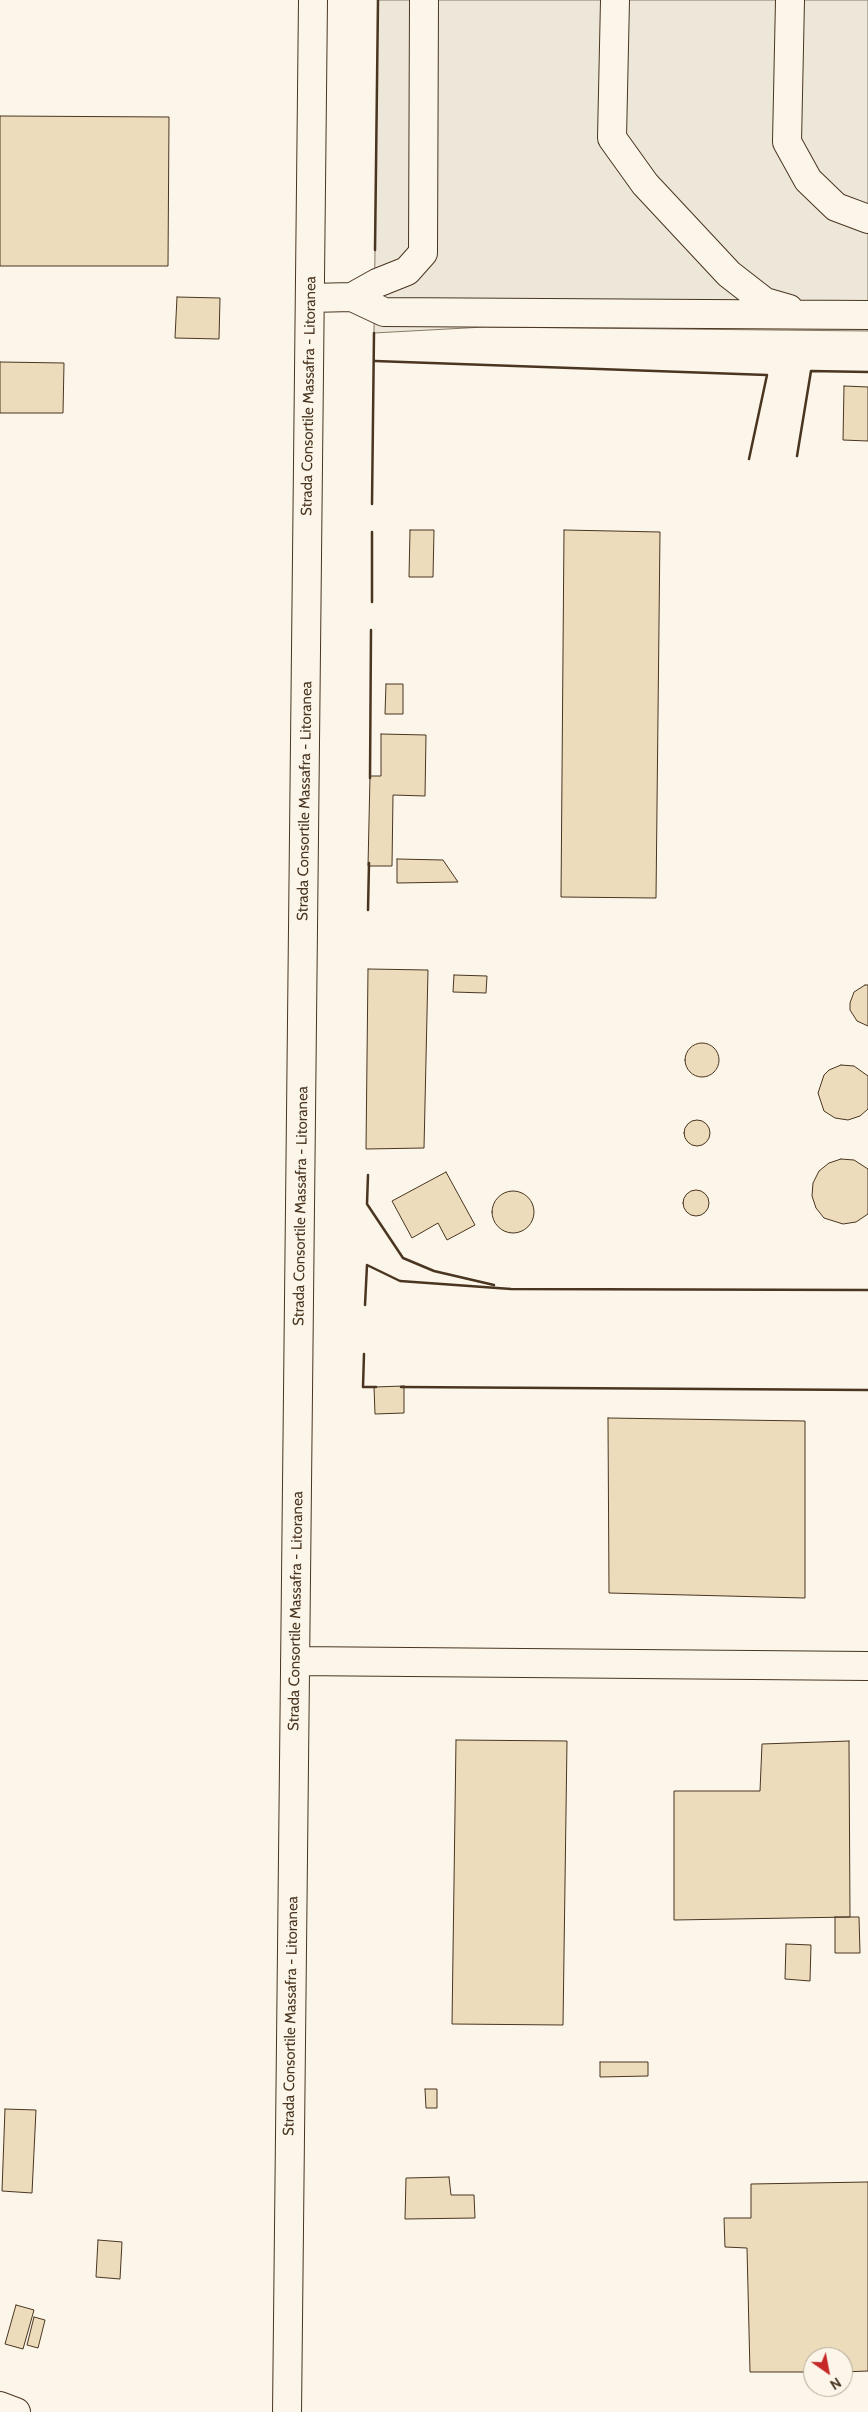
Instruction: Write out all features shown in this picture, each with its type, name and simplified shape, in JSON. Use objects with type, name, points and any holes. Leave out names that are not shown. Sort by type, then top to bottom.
[{"type":"street","name":"Strada Consortile Massafra - Litoranea","points":[[287,2412],[313,0]]},
{"type":"street","points":[[352,298],[377,283],[407,271],[423,253],[424,0]]},
{"type":"street","points":[[615,0],[612,138],[645,184],[729,274],[765,302],[806,315]]},
{"type":"street","points":[[790,0],[787,142],[808,180],[836,207],[868,219]]},
{"type":"street","points":[[310,298],[352,298],[384,312],[868,315]]},
{"type":"street","points":[[295,1661],[868,1666]]},
{"type":"street","points":[[0,2406],[16,2412]]},
{"type":"shaded area","points":[[378,0],[868,0],[868,331],[484,327],[374,333]]},
{"type":"building","points":[[0,116],[169,117],[168,266],[0,266]]},
{"type":"building","points":[[177,297],[220,298],[219,339],[175,338]]},
{"type":"building","points":[[0,362],[64,363],[63,413],[0,413]]},
{"type":"building","points":[[844,386],[868,387],[868,441],[843,440]]},
{"type":"building","points":[[410,530],[434,530],[433,577],[409,577]]},
{"type":"building","points":[[564,530],[660,532],[656,898],[561,897]]},
{"type":"building","points":[[386,684],[403,684],[403,714],[385,714]]},
{"type":"building","points":[[381,734],[426,735],[425,796],[393,795],[392,866],[368,866],[370,776],[381,776]]},
{"type":"building","points":[[397,859],[443,860],[458,882],[397,883]]},
{"type":"building","points":[[368,969],[428,970],[424,1148],[366,1149]]},
{"type":"building","points":[[454,975],[487,976],[486,993],[453,992]]},
{"type":"building","points":[[868,985],[868,1026],[857,1021],[850,1010],[850,1003],[854,992]]},
{"type":"building","points":[[702,1043],[714,1048],[719,1060],[714,1072],[702,1077],[690,1072],[685,1060],[690,1048]]},
{"type":"building","points":[[841,1065],[854,1066],[868,1076],[868,1109],[860,1116],[848,1120],[835,1118],[824,1111],[818,1093],[824,1075],[829,1070]]},
{"type":"building","points":[[697,1120],[706,1124],[710,1133],[706,1142],[697,1146],[688,1142],[684,1133],[688,1124]]},
{"type":"building","points":[[841,1159],[854,1160],[868,1169],[868,1214],[856,1222],[843,1224],[824,1218],[816,1208],[812,1196],[813,1183],[819,1171],[829,1163]]},
{"type":"building","points":[[446,1172],[475,1225],[447,1240],[438,1223],[412,1238],[392,1201]]},
{"type":"building","points":[[696,1190],[705,1194],[709,1203],[705,1212],[696,1216],[687,1212],[683,1203],[687,1194]]},
{"type":"building","points":[[517,1191],[525,1194],[531,1200],[534,1212],[531,1224],[525,1230],[509,1233],[501,1230],[495,1224],[492,1208],[495,1200],[501,1194]]},
{"type":"building","points":[[404,1386],[404,1413],[375,1414],[374,1387]]},
{"type":"building","points":[[608,1418],[805,1421],[805,1598],[609,1593]]},
{"type":"building","points":[[456,1740],[567,1741],[563,2025],[452,2024]]},
{"type":"building","points":[[849,1741],[850,1917],[674,1920],[674,1791],[760,1791],[762,1744]]},
{"type":"building","points":[[835,1917],[859,1917],[860,1953],[835,1953]]},
{"type":"building","points":[[786,1944],[811,1945],[810,1981],[785,1979]]},
{"type":"building","points":[[600,2062],[648,2062],[648,2076],[600,2077]]},
{"type":"building","points":[[425,2089],[437,2089],[437,2108],[426,2108]]},
{"type":"building","points":[[5,2109],[36,2110],[32,2193],[2,2191]]},
{"type":"building","points":[[449,2177],[451,2195],[474,2195],[475,2218],[405,2219],[406,2178]]},
{"type":"building","points":[[868,2182],[868,2371],[853,2372],[853,2347],[803,2347],[803,2372],[750,2372],[747,2248],[725,2247],[724,2218],[751,2218],[751,2184]]},
{"type":"building","points":[[98,2240],[122,2242],[120,2279],[96,2277]]},
{"type":"building","points":[[16,2305],[34,2310],[23,2349],[5,2344]]},
{"type":"building","points":[[34,2317],[45,2320],[38,2348],[27,2345]]},
{"type":"wall","points":[[375,250],[378,0]]},
{"type":"wall","points":[[372,504],[374,333]]},
{"type":"wall","points":[[375,361],[767,375],[749,459]]},
{"type":"wall","points":[[797,456],[811,371],[868,372]]},
{"type":"wall","points":[[372,532],[372,602]]},
{"type":"wall","points":[[370,778],[371,630]]},
{"type":"wall","points":[[368,910],[369,863]]},
{"type":"wall","points":[[368,1175],[367,1204],[403,1258],[434,1271],[494,1285]]},
{"type":"wall","points":[[365,1305],[367,1265],[400,1281],[511,1289],[868,1290]]},
{"type":"wall","points":[[364,1354],[363,1387],[376,1387]]},
{"type":"wall","points":[[401,1387],[868,1390]]}]
